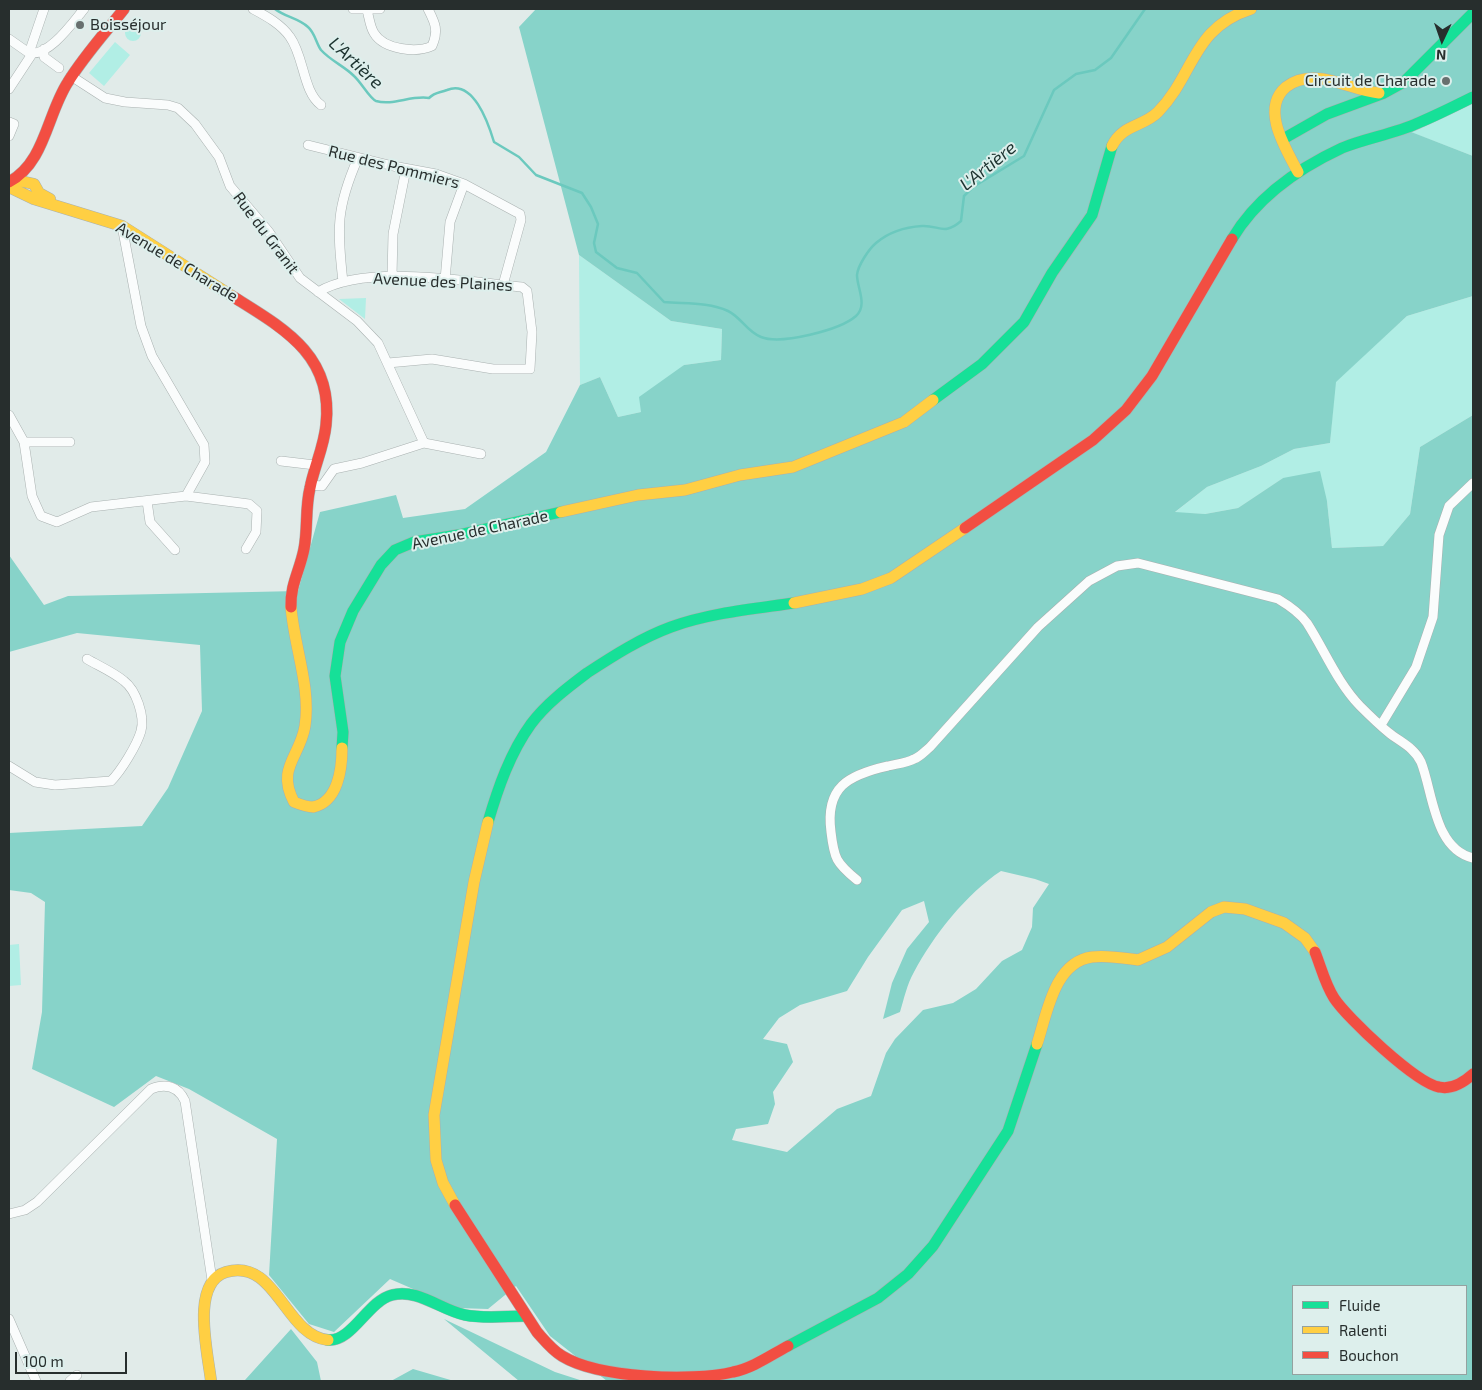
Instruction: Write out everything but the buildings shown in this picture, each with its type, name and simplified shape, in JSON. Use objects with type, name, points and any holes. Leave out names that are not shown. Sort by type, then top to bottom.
[{"type":"street","points":[[9,89],[13,79],[31,53],[44,9]]},
{"type":"street","points":[[9,39],[31,53],[44,49],[59,38],[84,9]]},
{"type":"street","points":[[11,181],[24,172],[33,159],[59,96],[71,76],[124,9]]},
{"type":"street","points":[[254,9],[277,23],[290,37],[301,57],[314,99],[321,105]]},
{"type":"street","points":[[353,9],[380,9]]},
{"type":"street","points":[[367,10],[374,33],[382,41],[410,51],[432,46],[437,34],[436,24],[428,9]]},
{"type":"street","name":"Avenue de Charade","points":[[11,181],[63,207],[98,216],[122,226],[286,330],[309,354],[325,388],[327,407],[326,427],[310,485],[303,553],[291,588],[291,606],[303,682],[305,726],[286,778],[286,788],[294,802],[312,807],[328,800],[334,792],[342,758],[344,732],[335,676],[340,642],[353,611],[381,565],[395,550],[414,542],[458,535],[638,495],[685,490],[740,475],[793,466],[904,422],[982,364],[1020,327],[1032,310],[1052,273],[1088,224],[1098,200],[1109,152],[1114,142],[1127,128],[1149,120],[1158,112],[1171,96],[1215,26],[1230,16],[1252,9]]},
{"type":"street","points":[[1283,139],[1327,114],[1384,93],[1404,82],[1473,13]]},
{"type":"street","points":[[44,49],[44,57],[59,68]]},
{"type":"street","name":"Rue du Granit","points":[[71,76],[105,98],[114,101],[162,104],[178,108],[195,124],[219,157],[230,186],[269,232],[294,271],[318,292],[357,321],[378,342],[424,443]]},
{"type":"street","points":[[1298,172],[1283,139],[1276,117],[1275,102],[1280,92],[1291,83],[1314,78],[1365,91],[1384,93]]},
{"type":"street","points":[[1473,97],[1418,124],[1343,148],[1298,172],[1268,194],[1250,214],[1141,392],[1115,421],[1092,440],[892,578],[862,591],[702,620],[660,631],[639,641],[565,691],[540,713],[530,726],[498,793],[482,840],[436,1104],[434,1141],[436,1162],[446,1188],[526,1316],[550,1347],[578,1365],[601,1371],[635,1375],[708,1377],[735,1372],[755,1364],[878,1298],[908,1274],[933,1246],[1008,1132],[1057,985],[1066,968],[1078,959],[1092,956],[1145,959],[1169,945],[1214,910],[1235,906],[1250,909],[1305,937],[1312,948],[1328,989],[1339,1005],[1426,1083],[1447,1088],[1462,1084],[1473,1074]]},
{"type":"street","points":[[9,122],[14,124],[9,136]]},
{"type":"street","name":"Rue des Pommiers","points":[[308,145],[406,169],[436,174],[464,184],[516,212],[521,217],[503,285]]},
{"type":"street","points":[[343,282],[339,237],[340,206],[345,188],[358,158]]},
{"type":"street","points":[[11,181],[34,184],[33,159]]},
{"type":"street","points":[[392,276],[393,234],[406,169]]},
{"type":"street","name":"Avenue de Charade","points":[[34,184],[39,193],[63,207]]},
{"type":"street","points":[[445,280],[450,222],[464,184]]},
{"type":"street","points":[[122,226],[141,326],[152,356],[204,445],[205,462],[186,496]]},
{"type":"street","name":"Avenue des Plaines","points":[[318,292],[343,282],[375,276],[503,285],[522,287],[528,291],[532,332],[530,369],[494,369],[432,359],[388,363]]},
{"type":"street","points":[[9,415],[24,442],[32,496],[41,516],[56,522],[91,506],[186,496],[249,504],[257,511],[256,532],[246,549]]},
{"type":"street","points":[[24,442],[70,442]]},
{"type":"street","points":[[310,485],[322,486],[334,469],[362,463],[424,443],[481,454]]},
{"type":"street","points":[[281,461],[315,465]]},
{"type":"street","points":[[1381,725],[1416,667],[1433,617],[1439,534],[1449,506],[1473,483]]},
{"type":"street","points":[[147,501],[150,522],[175,550]]},
{"type":"street","points":[[857,880],[840,866],[834,857],[828,815],[836,790],[853,778],[880,767],[915,759],[930,747],[1038,627],[1089,581],[1117,566],[1138,563],[1278,599],[1306,622],[1329,665],[1359,704],[1381,725],[1411,748],[1420,762],[1440,828],[1454,847],[1473,858]]},
{"type":"street","points":[[9,766],[35,782],[55,785],[111,781],[118,774],[141,730],[141,714],[135,694],[125,681],[87,659]]},
{"type":"street","points":[[9,1214],[26,1210],[37,1202],[151,1089],[162,1085],[172,1087],[181,1093],[185,1101],[212,1280]]},
{"type":"street","points":[[212,1381],[204,1307],[206,1290],[212,1280],[224,1272],[234,1269],[251,1272],[262,1279],[306,1330],[315,1338],[324,1340],[337,1339],[346,1335],[376,1302],[399,1294],[411,1295],[448,1310],[471,1316],[526,1316]]},
{"type":"street","points":[[9,1319],[36,1381]]},
{"type":"shaded area","points":[[536,9],[1473,9],[1473,94],[1401,128],[1473,156],[1473,296],[1407,316],[1336,382],[1330,443],[1294,449],[1261,466],[1207,487],[1175,512],[1205,514],[1238,508],[1283,478],[1320,471],[1327,501],[1332,548],[1383,546],[1410,514],[1420,447],[1473,415],[1473,1381],[607,1381],[550,1336],[516,1286],[488,1309],[457,1308],[390,1279],[334,1332],[309,1324],[269,1275],[277,1139],[189,1089],[156,1076],[114,1107],[32,1069],[42,1012],[45,902],[31,893],[9,890],[9,833],[142,826],[168,788],[202,711],[200,645],[77,633],[9,652],[9,555],[44,605],[68,596],[298,591],[320,512],[396,495],[403,518],[465,509],[546,452],[580,385],[600,377],[618,417],[641,412],[639,397],[684,365],[721,360],[722,329],[671,321],[579,255],[519,27]],"holes":[[[1001,871],[1049,884],[1033,908],[1032,927],[1022,950],[1002,961],[976,989],[953,1003],[923,1010],[895,1039],[886,1053],[871,1096],[837,1109],[787,1152],[732,1140],[736,1129],[768,1124],[775,1104],[773,1092],[793,1062],[787,1044],[763,1039],[779,1018],[800,1005],[847,991],[868,957],[902,910],[924,901],[929,922],[907,949],[892,983],[883,1019],[900,1012],[912,977],[922,958],[952,916],[976,891]]]},
{"type":"shaded area","points":[[130,25],[136,25],[141,30],[139,39],[130,41],[125,36],[125,30]]},
{"type":"shaded area","points":[[115,42],[130,55],[104,86],[89,73]]},
{"type":"shaded area","points":[[1473,98],[1473,156],[1400,128]]},
{"type":"shaded area","points":[[579,255],[671,321],[722,329],[721,360],[684,365],[641,412],[618,417],[600,377],[580,385]]},
{"type":"shaded area","points":[[1473,296],[1473,415],[1420,447],[1410,514],[1383,546],[1332,548],[1327,501],[1283,478],[1238,508],[1205,514],[1174,513],[1207,487],[1261,466],[1294,449],[1330,443],[1335,382],[1407,316]]},
{"type":"shaded area","points":[[366,298],[365,319],[339,299]]},
{"type":"shaded area","points":[[19,944],[21,985],[9,986],[9,945]]},
{"type":"shaded area","points":[[444,1319],[555,1372],[583,1381],[519,1381]]},
{"type":"shaded area","points":[[291,1329],[317,1362],[321,1381],[246,1381],[245,1380]]},
{"type":"shaded area","points":[[413,1369],[454,1381],[391,1381]]},
{"type":"waterway","name":"L'Artière","points":[[275,9],[308,27],[321,50],[354,76],[376,101],[389,102],[422,97],[429,98],[437,93],[456,88],[472,96],[488,124],[494,142],[519,157],[536,175],[582,193],[591,207],[598,224],[594,243],[596,252],[617,268],[637,273],[664,302],[720,308],[733,314],[756,335],[770,339],[796,338],[810,335],[837,326],[856,316],[862,302],[857,275],[862,262],[873,246],[881,239],[898,231],[922,226],[946,229],[961,221],[964,196],[973,187],[1024,156],[1054,90],[1076,74],[1095,70],[1111,58],[1145,9]]},
{"type":"traffic: fast","points":[[1283,139],[1327,114],[1384,93],[1404,82],[1473,13]]},
{"type":"traffic: fast","points":[[1232,239],[1242,224],[1266,197],[1310,165],[1342,148],[1409,127],[1473,97]]},
{"type":"traffic: fast","points":[[933,400],[982,364],[1024,322],[1052,273],[1092,215],[1112,146]]},
{"type":"traffic: fast","points":[[342,748],[343,732],[335,676],[340,642],[353,611],[381,565],[395,550],[414,542],[458,535],[561,512]]},
{"type":"traffic: fast","points":[[488,822],[505,771],[531,724],[564,690],[587,673],[638,642],[671,627],[716,615],[794,603]]},
{"type":"traffic: fast","points":[[788,1346],[878,1298],[908,1274],[933,1246],[1008,1131],[1037,1044]]},
{"type":"traffic: fast","points":[[328,1340],[337,1339],[345,1335],[375,1305],[392,1295],[411,1294],[465,1315],[488,1317],[526,1316]]},
{"type":"traffic: slow","points":[[1112,146],[1127,130],[1146,121],[1158,112],[1180,83],[1205,40],[1217,28],[1232,17],[1251,9]]},
{"type":"traffic: slow","points":[[1298,172],[1282,141],[1275,117],[1275,106],[1279,96],[1286,87],[1299,80],[1318,78],[1379,93]]},
{"type":"traffic: slow","points":[[16,180],[34,184],[39,193],[50,199]]},
{"type":"traffic: slow","points":[[9,187],[34,199],[122,226],[232,296]]},
{"type":"traffic: slow","points":[[561,512],[638,495],[685,490],[740,475],[793,467],[904,422],[933,400]]},
{"type":"traffic: slow","points":[[794,603],[862,589],[891,578],[965,528]]},
{"type":"traffic: slow","points":[[291,607],[306,696],[305,726],[288,771],[287,780],[294,802],[313,807],[328,799],[337,784],[342,748]]},
{"type":"traffic: slow","points":[[455,1205],[443,1183],[436,1160],[434,1115],[474,882],[488,822]]},
{"type":"traffic: slow","points":[[1037,1044],[1054,991],[1069,968],[1079,961],[1098,956],[1138,960],[1167,947],[1211,912],[1224,907],[1245,909],[1284,923],[1305,938],[1315,952]]},
{"type":"traffic: slow","points":[[211,1381],[205,1337],[205,1304],[208,1290],[215,1279],[226,1272],[243,1270],[257,1276],[269,1286],[301,1326],[313,1335],[328,1340]]},
{"type":"traffic: jam","points":[[9,182],[21,174],[30,163],[44,137],[61,95],[74,72],[124,9]]},
{"type":"traffic: jam","points":[[965,528],[1093,440],[1126,410],[1152,376],[1232,239]]},
{"type":"traffic: jam","points":[[232,296],[286,332],[301,346],[313,362],[322,380],[326,401],[325,433],[308,496],[305,541],[292,592],[291,607]]},
{"type":"traffic: jam","points":[[1315,952],[1334,998],[1367,1034],[1399,1062],[1428,1083],[1444,1088],[1457,1085],[1473,1074]]},
{"type":"traffic: jam","points":[[455,1205],[537,1332],[558,1354],[578,1363],[621,1373],[646,1376],[694,1377],[748,1368],[788,1346]]},
{"type":"place","name":"Boisséjour","points":[[80,25]]},
{"type":"place","name":"Circuit de Charade","points":[[1446,81]]}]
